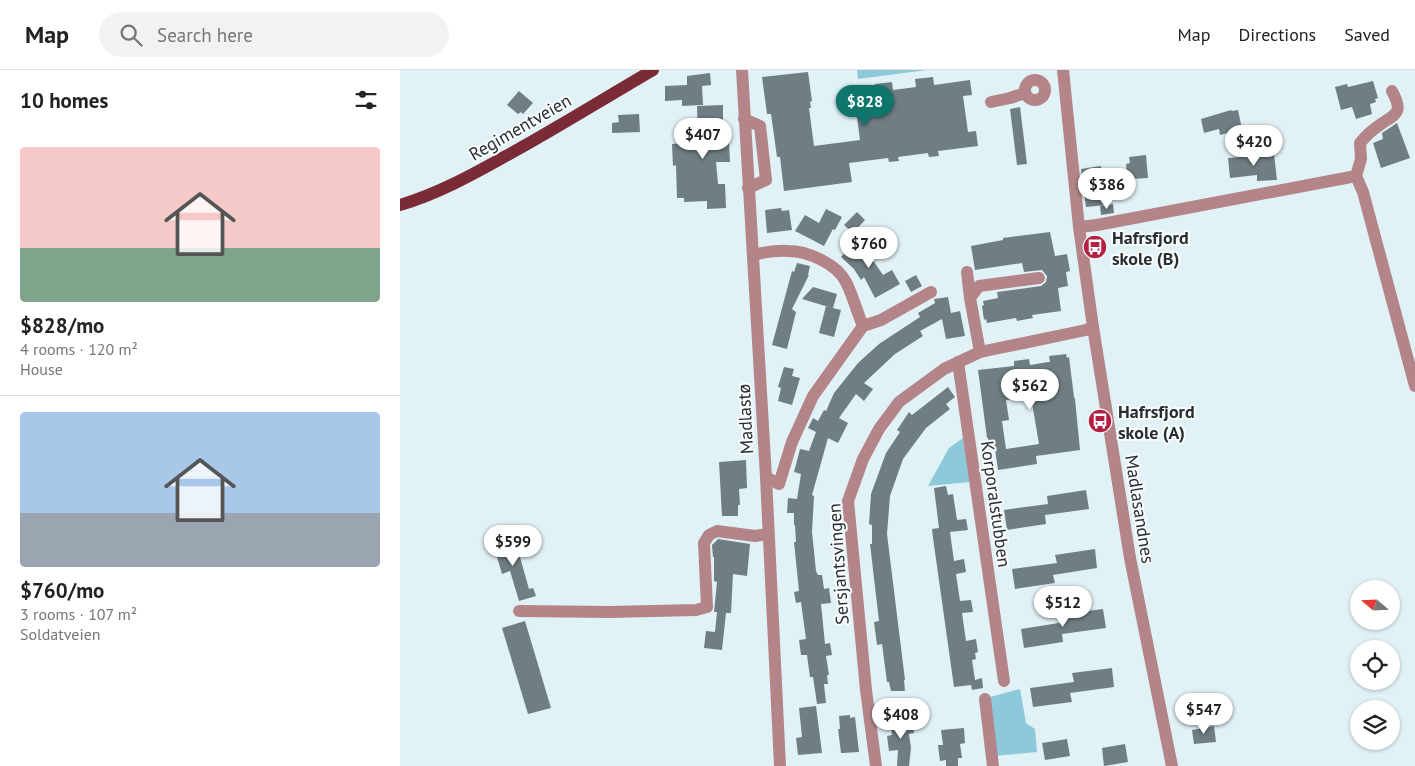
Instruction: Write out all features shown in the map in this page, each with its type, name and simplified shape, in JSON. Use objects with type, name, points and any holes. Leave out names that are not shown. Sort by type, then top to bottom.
[{"type":"main road","name":"Regimentveien","points":[[400,206],[430,195],[473,174],[653,70]]},
{"type":"street","name":"Madlastø","points":[[742,70],[766,478],[780,766]]},
{"type":"street","points":[[991,102],[1025,93],[1029,98],[1036,100],[1042,97],[1045,91],[1044,84],[1063,73]]},
{"type":"street","name":"Madlasandnes","points":[[1063,73],[1079,227],[1093,327],[1130,558],[1172,766]]},
{"type":"street","points":[[1392,91],[1397,100],[1397,111],[1395,115],[1378,126],[1360,143],[1360,159],[1356,176],[1363,192],[1415,386]]},
{"type":"street","points":[[744,119],[760,126],[766,180],[748,188]]},
{"type":"street","points":[[1079,227],[1356,176]]},
{"type":"street","points":[[753,254],[790,250],[819,258],[837,269],[846,282],[863,326]]},
{"type":"street","points":[[967,272],[980,352]]},
{"type":"street","points":[[970,298],[979,286],[1039,278]]},
{"type":"street","points":[[766,478],[780,484],[792,442],[813,396],[863,326],[881,320],[931,292]]},
{"type":"street","name":"Sersjantsvingen","points":[[876,766],[866,690],[848,501],[863,459],[879,429],[899,402],[944,369],[980,352],[1093,327]]},
{"type":"street","name":"Korporalstubben","points":[[958,362],[1004,681]]},
{"type":"street","points":[[518,610],[610,612],[696,610],[707,607],[704,543],[709,534],[718,531],[755,536],[768,534]]},
{"type":"street","points":[[985,699],[993,766]]},
{"type":"shaded area","points":[[857,70],[927,70],[858,79]]},
{"type":"shaded area","points":[[963,438],[970,482],[928,486],[949,448]]},
{"type":"shaded area","points":[[1020,689],[1026,723],[1035,729],[1037,752],[995,756],[986,698]]},
{"type":"building","points":[[808,72],[812,101],[810,102],[811,108],[809,108],[814,146],[860,140],[856,110],[852,110],[850,96],[876,92],[875,84],[892,82],[893,90],[916,87],[915,79],[933,77],[934,85],[970,80],[972,95],[963,96],[968,132],[976,131],[978,146],[938,151],[939,156],[929,157],[928,153],[898,157],[899,161],[889,162],[888,158],[849,163],[852,182],[784,191],[780,157],[777,157],[771,114],[767,114],[762,77]]},
{"type":"building","points":[[710,73],[711,85],[702,86],[703,105],[682,106],[682,100],[665,101],[665,86],[687,85],[687,76]]},
{"type":"building","points":[[1373,81],[1378,98],[1375,99],[1376,102],[1370,104],[1372,114],[1356,119],[1352,107],[1341,110],[1335,87],[1347,84],[1348,87]]},
{"type":"building","points":[[519,91],[533,103],[523,114],[521,112],[518,114],[507,105]]},
{"type":"building","points":[[723,105],[723,142],[729,141],[730,162],[716,162],[718,184],[725,184],[726,208],[707,209],[707,201],[684,202],[684,198],[677,198],[676,165],[673,166],[672,144],[698,142],[697,106]]},
{"type":"building","points":[[1020,107],[1027,164],[1017,165],[1010,109]]},
{"type":"building","points":[[1231,110],[1238,110],[1242,129],[1220,135],[1219,129],[1204,133],[1201,119]]},
{"type":"building","points":[[639,114],[640,132],[612,133],[612,123],[619,122],[618,115]]},
{"type":"building","points":[[1397,123],[1410,158],[1381,168],[1373,143],[1383,139],[1382,133]]},
{"type":"building","points":[[1274,154],[1277,180],[1257,181],[1257,175],[1230,178],[1228,158]]},
{"type":"building","points":[[1146,155],[1148,178],[1131,179],[1130,173],[1127,173],[1126,164],[1130,163],[1129,157]]},
{"type":"building","points":[[1101,166],[1106,205],[1086,207],[1081,169]]},
{"type":"building","points":[[1113,204],[1114,213],[1101,215],[1100,206]]},
{"type":"building","points":[[781,208],[782,211],[789,210],[792,230],[767,233],[765,210]]},
{"type":"building","points":[[826,209],[842,217],[824,246],[795,231],[805,215],[819,223]]},
{"type":"building","points":[[857,212],[865,220],[853,233],[844,225]]},
{"type":"building","points":[[1050,232],[1055,256],[1067,254],[1070,271],[1066,272],[1068,286],[1058,288],[1061,311],[1032,315],[1033,318],[1017,321],[1016,318],[987,323],[986,319],[984,320],[983,301],[998,298],[997,292],[1041,286],[1046,282],[1047,276],[1042,270],[1024,272],[1022,263],[975,270],[971,246],[1003,240],[1003,238]]},
{"type":"building","points":[[859,237],[872,249],[868,253],[883,275],[892,270],[900,284],[875,298],[864,277],[861,280],[854,269],[841,257]]},
{"type":"building","points":[[797,263],[810,266],[809,275],[792,309],[796,312],[787,349],[772,345],[792,271],[794,272]]},
{"type":"building","points":[[916,275],[922,286],[911,292],[905,281]]},
{"type":"building","points":[[813,287],[837,294],[833,308],[841,310],[834,337],[819,333],[826,306],[802,299]]},
{"type":"building","points":[[948,297],[951,313],[960,311],[965,336],[946,339],[942,319],[920,331],[923,336],[895,354],[864,383],[873,389],[864,401],[856,394],[839,418],[848,423],[838,443],[828,438],[812,495],[814,496],[812,532],[816,571],[818,575],[822,575],[824,589],[829,588],[831,603],[821,604],[825,644],[830,643],[832,655],[826,656],[829,675],[827,675],[828,684],[824,684],[826,703],[817,704],[807,655],[801,655],[799,640],[806,639],[801,602],[796,603],[794,592],[799,591],[794,542],[796,542],[794,513],[787,513],[788,498],[797,499],[801,474],[794,472],[800,449],[809,451],[816,432],[808,428],[813,418],[818,421],[824,410],[826,411],[834,393],[858,363],[879,344],[920,317],[918,313],[935,303],[934,299]]},
{"type":"building","points":[[1066,354],[1067,358],[1069,357],[1080,450],[1036,456],[1037,464],[998,470],[994,442],[989,443],[987,438],[978,370],[1014,366],[1014,361],[1029,359],[1030,365],[1050,362],[1049,356]],"holes":[[[1031,397],[1039,444],[1006,449],[1002,421],[1009,420],[1006,400]]]},
{"type":"building","points":[[784,367],[794,369],[792,376],[800,378],[792,405],[778,401],[781,388],[778,387]]},
{"type":"building","points":[[948,387],[955,397],[946,404],[950,409],[926,428],[903,459],[890,496],[887,534],[905,680],[905,691],[891,691],[889,682],[887,682],[882,644],[877,645],[874,622],[879,621],[870,544],[872,544],[872,525],[869,524],[871,494],[886,453],[900,432],[897,430],[909,412],[912,415]]},
{"type":"building","points":[[746,460],[747,488],[739,489],[740,505],[738,505],[738,516],[722,516],[719,462]]},
{"type":"building","points":[[946,486],[948,495],[953,494],[957,520],[966,519],[968,530],[950,532],[954,561],[964,559],[966,572],[956,574],[960,601],[971,600],[973,612],[962,613],[966,641],[976,639],[978,652],[975,653],[976,659],[972,660],[975,680],[982,678],[983,688],[972,690],[971,685],[954,687],[933,538],[932,529],[939,528],[934,488]]},
{"type":"building","points":[[1086,490],[1089,509],[1045,515],[1046,524],[1007,530],[1004,510],[1048,504],[1047,496]]},
{"type":"building","points":[[514,536],[529,589],[533,588],[536,596],[519,601],[510,571],[502,574],[493,543]]},
{"type":"building","points":[[718,539],[750,544],[747,576],[733,574],[731,613],[726,613],[722,650],[704,648],[706,631],[715,632],[717,612],[714,612],[717,582],[714,581],[712,545]]},
{"type":"building","points":[[1095,549],[1097,568],[1053,575],[1055,583],[1015,589],[1012,569],[1057,563],[1055,555]]},
{"type":"building","points":[[1103,609],[1106,628],[1062,634],[1063,642],[1024,648],[1021,629],[1065,622],[1064,614]]},
{"type":"building","points":[[525,621],[551,708],[528,714],[502,628]]},
{"type":"building","points":[[1112,668],[1114,687],[1070,693],[1072,702],[1033,707],[1030,688],[1074,682],[1072,673]]},
{"type":"building","points":[[816,706],[822,753],[798,755],[796,738],[802,737],[799,708]]},
{"type":"building","points":[[850,715],[850,718],[855,717],[859,752],[841,753],[838,729],[840,729],[839,716]]},
{"type":"building","points":[[912,718],[914,733],[909,734],[911,748],[909,766],[897,766],[898,750],[889,751],[887,736],[892,735],[890,721]]},
{"type":"building","points":[[1214,726],[1216,742],[1194,744],[1192,730]]},
{"type":"building","points":[[964,728],[965,743],[960,744],[962,758],[958,758],[958,766],[946,766],[946,760],[940,761],[938,745],[943,745],[941,730]]},
{"type":"building","points":[[1067,739],[1070,756],[1045,760],[1042,743]]},
{"type":"building","points":[[1125,744],[1128,762],[1104,766],[1102,748]]},
{"type":"place","name":"Hafrsfjord skole (B)","points":[[1095,247]]},
{"type":"place","name":"Hafrsfjord skole (A)","points":[[1100,421]]}]
